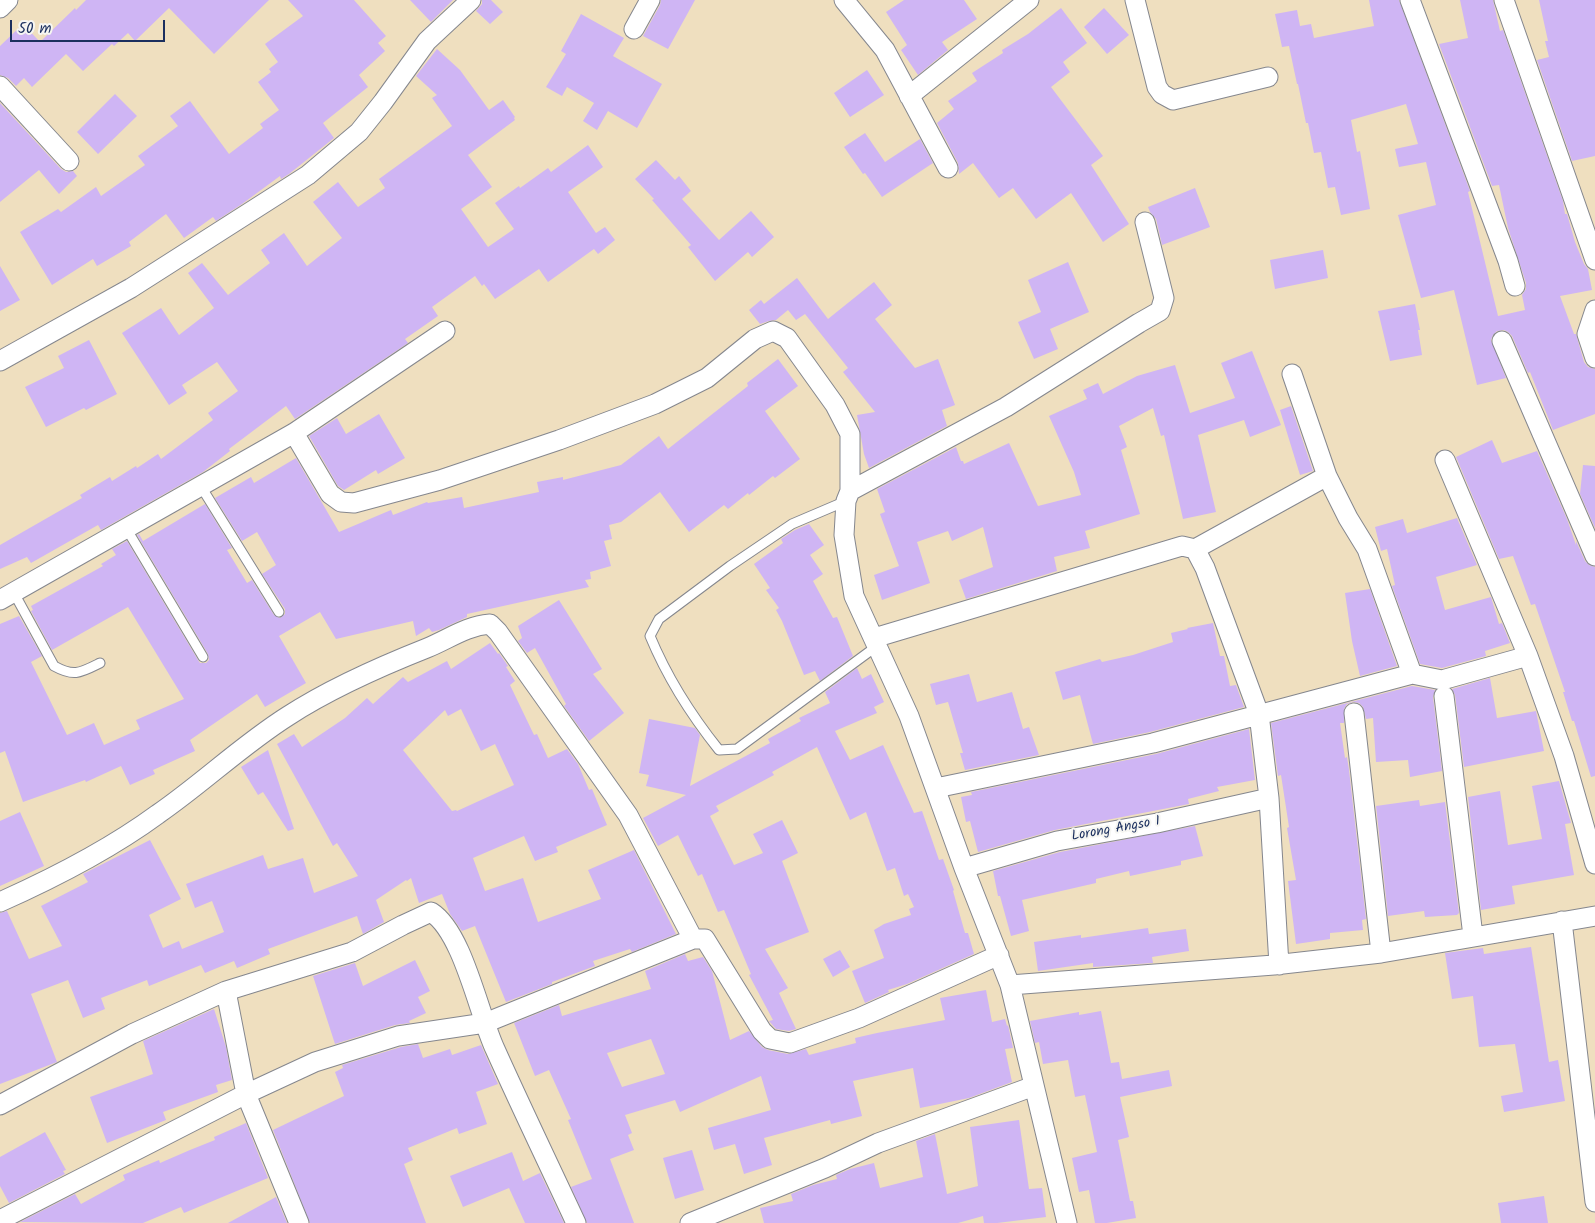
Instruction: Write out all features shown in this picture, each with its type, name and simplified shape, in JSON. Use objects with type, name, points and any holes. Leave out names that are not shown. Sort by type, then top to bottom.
[{"type":"street","points":[[0,8],[8,0]]},
{"type":"street","points":[[0,361],[131,288],[308,175],[359,132],[384,102],[426,41],[471,0]]},
{"type":"street","points":[[634,29],[650,0]]},
{"type":"street","points":[[844,0],[885,50],[948,168]]},
{"type":"street","points":[[910,96],[1029,0]]},
{"type":"street","points":[[1135,0],[1157,87],[1168,98],[1173,100],[1268,77]]},
{"type":"street","points":[[1410,0],[1508,261],[1515,286]]},
{"type":"street","points":[[1504,0],[1595,260]]},
{"type":"street","points":[[0,86],[69,161]]},
{"type":"street","points":[[848,496],[1006,407],[1160,311],[1164,298],[1145,222]]},
{"type":"street","points":[[1595,310],[1587,334],[1595,358]]},
{"type":"street","points":[[7,596],[294,433],[445,331]]},
{"type":"street","points":[[294,433],[330,494],[341,502],[354,503],[440,480],[559,440],[655,404],[707,378],[755,339],[773,331],[786,338],[835,405],[850,434],[848,496],[844,535],[854,596],[909,716],[964,868],[1010,985],[1066,1223]]},
{"type":"street","points":[[1502,341],[1595,556]]},
{"type":"street","points":[[1292,374],[1328,476],[1348,518],[1367,549],[1412,674]]},
{"type":"street","points":[[1445,460],[1528,656],[1564,756],[1595,864]]},
{"type":"street","points":[[875,642],[1182,546],[1194,549],[1328,476]]},
{"type":"street","points":[[1194,549],[1205,568],[1259,714],[1269,798],[1279,965]]},
{"type":"street","points":[[0,902],[47,881],[106,850],[158,814],[288,716],[324,695],[387,663],[430,647],[458,632],[479,625],[490,624],[498,632],[628,815],[693,939]]},
{"type":"street","points":[[936,788],[1154,744],[1412,674],[1442,680],[1528,656]]},
{"type":"street","points":[[1444,696],[1473,936]]},
{"type":"street","points":[[1354,713],[1381,953]]},
{"type":"street","name":"Lorong Angso I","points":[[964,868],[1057,841],[1157,823],[1269,798]]},
{"type":"street","points":[[0,1105],[132,1034],[226,991],[352,952],[402,925],[431,912],[439,918],[457,947],[494,1049],[576,1223]]},
{"type":"street","points":[[1010,985],[1279,965],[1381,953],[1562,920],[1595,916]]},
{"type":"street","points":[[1562,920],[1595,1202]]},
{"type":"street","points":[[0,1220],[246,1094],[315,1062],[398,1036],[485,1023],[693,939],[705,939],[762,1031],[770,1040],[790,1043],[860,1018],[999,955]]},
{"type":"street","points":[[226,991],[246,1094],[299,1223]]},
{"type":"street","points":[[690,1223],[825,1168],[878,1143],[1034,1086]]},
{"type":"lane","points":[[200,485],[279,612]]},
{"type":"lane","points":[[848,496],[792,524],[737,561],[660,619],[650,636],[662,666],[701,728],[719,750],[737,749],[875,642]]},
{"type":"lane","points":[[126,528],[202,657]]},
{"type":"lane","points":[[7,596],[54,666],[64,672],[80,673],[100,663]]},
{"type":"building","points":[[86,0],[269,0],[214,54],[169,8],[135,41],[128,33],[114,46],[112,44],[83,71],[66,54],[32,87],[24,78],[16,86],[8,78],[0,75],[0,46],[23,24],[40,42],[75,8],[76,10]]},
{"type":"building","points":[[288,0],[354,0],[386,36],[378,43],[385,51],[359,75],[368,87],[323,123],[334,138],[289,174],[281,179],[280,176],[216,221],[213,217],[184,238],[166,214],[129,242],[131,246],[97,266],[93,259],[52,285],[20,232],[58,209],[61,212],[96,187],[101,196],[145,165],[138,156],[178,126],[170,116],[190,101],[229,154],[263,128],[260,124],[279,110],[258,82],[271,72],[269,69],[278,62],[265,44],[303,16]]},
{"type":"building","points":[[410,0],[453,0],[431,22]]},
{"type":"building","points":[[482,0],[491,0],[503,12],[490,24],[476,11],[482,4]]},
{"type":"building","points":[[661,0],[695,0],[668,49],[643,36]]},
{"type":"building","points":[[904,0],[964,0],[977,19],[942,42],[948,50],[918,75],[901,50],[907,45],[886,12]]},
{"type":"building","points":[[1369,0],[1399,0],[1470,191],[1468,192],[1498,316],[1525,310],[1522,295],[1526,289],[1526,283],[1508,228],[1499,185],[1492,186],[1439,44],[1468,38],[1460,0],[1493,0],[1500,31],[1503,30],[1563,201],[1565,214],[1567,214],[1575,242],[1588,269],[1592,290],[1560,296],[1574,334],[1576,334],[1584,362],[1588,367],[1595,369],[1595,414],[1553,430],[1530,372],[1528,373],[1512,336],[1504,330],[1497,331],[1491,340],[1506,378],[1477,385],[1454,290],[1421,298],[1398,215],[1436,205],[1426,162],[1399,167],[1395,149],[1418,144],[1406,104],[1351,120],[1357,152],[1360,151],[1370,209],[1341,215],[1335,187],[1328,188],[1321,152],[1314,153],[1289,46],[1282,47],[1275,14],[1297,10],[1300,26],[1311,24],[1314,38],[1374,26]]},
{"type":"building","points":[[1539,0],[1595,0],[1595,156],[1572,161],[1537,60],[1549,57],[1545,41],[1548,41]]},
{"type":"building","points":[[1061,8],[1087,43],[1063,62],[1070,72],[1051,87],[1103,156],[1091,165],[1129,224],[1103,242],[1071,193],[1036,219],[1013,188],[999,198],[973,163],[959,174],[958,163],[937,123],[954,109],[948,101],[977,81],[972,73],[1003,53],[1002,50],[1028,34]]},
{"type":"building","points":[[1104,8],[1129,35],[1107,54],[1084,27]]},
{"type":"building","points":[[581,14],[624,38],[613,56],[662,84],[637,128],[608,111],[597,130],[583,121],[594,103],[567,87],[562,96],[546,87],[566,54],[561,51]]},
{"type":"building","points":[[437,49],[460,70],[489,110],[503,100],[515,117],[515,120],[468,155],[492,187],[461,209],[488,247],[514,229],[495,203],[548,168],[551,172],[588,145],[603,167],[568,192],[596,233],[605,227],[615,240],[598,254],[594,249],[548,282],[539,269],[495,299],[484,284],[482,286],[475,276],[432,307],[438,316],[405,339],[408,343],[295,419],[286,406],[229,449],[230,451],[203,472],[101,530],[98,525],[31,563],[27,557],[0,569],[0,545],[82,498],[80,495],[110,477],[112,481],[158,454],[161,459],[213,420],[208,413],[238,391],[217,362],[182,385],[187,393],[169,405],[122,333],[161,308],[179,335],[214,308],[188,273],[202,263],[228,295],[270,263],[261,250],[284,233],[307,266],[342,238],[313,202],[338,182],[358,207],[385,188],[379,179],[452,126],[432,98],[437,95],[416,76]]},
{"type":"building","points":[[867,70],[884,95],[850,117],[834,93]]},
{"type":"building","points":[[115,94],[137,116],[98,154],[77,132]]},
{"type":"building","points":[[0,103],[61,169],[66,172],[73,171],[77,176],[59,194],[39,170],[0,202]]},
{"type":"building","points":[[865,133],[885,162],[920,139],[933,163],[882,197],[844,147]]},
{"type":"building","points":[[656,160],[675,180],[679,176],[691,191],[682,199],[719,240],[751,211],[774,237],[752,257],[748,252],[715,281],[688,247],[691,245],[652,200],[654,199],[635,179]]},
{"type":"building","points":[[1195,188],[1210,227],[1162,245],[1156,219],[1148,207]]},
{"type":"building","points":[[1323,250],[1328,278],[1275,289],[1270,260]]},
{"type":"building","points":[[1068,262],[1089,312],[1050,329],[1058,349],[1034,359],[1018,322],[1041,312],[1028,280]]},
{"type":"building","points":[[0,266],[20,300],[0,311]]},
{"type":"building","points":[[797,278],[828,319],[874,282],[892,305],[875,319],[915,368],[938,359],[955,405],[942,410],[947,426],[869,468],[864,454],[857,415],[875,412],[843,372],[848,368],[805,314],[796,320],[788,310],[776,320],[760,324],[749,310],[761,300],[764,304]]},
{"type":"building","points":[[1415,304],[1422,355],[1390,361],[1378,311]]},
{"type":"building","points":[[89,340],[117,394],[46,427],[25,387],[64,368],[58,356]]},
{"type":"building","points":[[1252,351],[1281,425],[1250,437],[1244,420],[1198,435],[1216,512],[1183,519],[1164,435],[1161,436],[1153,408],[1119,426],[1127,447],[1121,450],[1140,514],[1085,531],[1090,548],[1054,557],[1057,571],[966,599],[959,580],[993,567],[983,527],[952,541],[948,531],[917,542],[930,583],[882,600],[874,575],[899,566],[880,514],[885,512],[877,489],[956,447],[964,464],[1009,443],[1038,506],[1081,495],[1074,472],[1049,416],[1087,399],[1083,390],[1098,383],[1103,394],[1137,376],[1175,365],[1190,413],[1235,398],[1221,363]]},
{"type":"building","points":[[778,359],[798,386],[765,411],[800,459],[775,478],[773,476],[749,495],[748,493],[728,509],[724,505],[689,532],[660,492],[621,522],[609,525],[612,539],[604,541],[611,566],[590,572],[591,579],[585,580],[589,587],[467,614],[467,617],[439,630],[432,632],[429,628],[416,636],[413,621],[336,639],[320,612],[279,636],[306,683],[265,707],[257,694],[190,740],[195,751],[153,770],[155,774],[130,785],[121,766],[86,782],[85,780],[23,802],[5,751],[0,753],[0,624],[19,616],[42,656],[31,662],[67,735],[94,723],[104,745],[140,729],[136,720],[184,699],[128,607],[52,650],[31,611],[33,610],[31,606],[103,566],[101,564],[116,555],[112,549],[127,541],[198,660],[200,663],[206,663],[209,660],[208,654],[137,535],[139,534],[143,541],[205,504],[232,548],[227,550],[247,583],[252,580],[274,615],[280,618],[285,614],[285,609],[262,574],[276,565],[257,532],[242,541],[215,498],[251,477],[254,483],[296,458],[339,532],[391,510],[393,515],[427,502],[462,497],[464,508],[539,492],[537,482],[563,477],[563,480],[621,465],[659,436],[668,449],[748,386],[747,383]]},
{"type":"building","points":[[1291,406],[1313,471],[1300,475],[1280,410]]},
{"type":"building","points":[[379,414],[405,458],[378,474],[376,470],[344,490],[338,486],[309,436],[337,418],[346,434]]},
{"type":"building","points":[[1492,440],[1502,463],[1537,451],[1567,519],[1576,545],[1576,541],[1585,561],[1595,567],[1595,776],[1591,777],[1535,604],[1531,605],[1513,556],[1499,559],[1456,457]]},
{"type":"building","points":[[1583,465],[1595,466],[1595,528],[1580,494]]},
{"type":"building","points":[[1457,518],[1477,565],[1436,577],[1445,610],[1491,597],[1499,624],[1502,623],[1510,643],[1485,651],[1486,656],[1442,668],[1420,664],[1392,586],[1395,585],[1387,549],[1381,551],[1375,527],[1403,519],[1407,533]]},
{"type":"building","points":[[809,524],[824,545],[810,555],[823,574],[813,581],[833,618],[837,617],[853,656],[820,681],[815,671],[804,675],[776,610],[779,608],[766,590],[770,588],[754,564],[783,543],[781,539]]},
{"type":"building","points":[[1370,589],[1397,666],[1360,676],[1352,641],[1345,593]]},
{"type":"building","points":[[559,600],[602,669],[593,674],[624,713],[589,741],[564,706],[566,704],[535,648],[527,653],[518,641],[522,638],[518,626]]},
{"type":"building","points":[[1213,623],[1220,656],[1224,656],[1230,686],[1236,685],[1244,707],[1150,732],[1093,744],[1080,695],[1063,700],[1055,672],[1100,659],[1102,662],[1133,655],[1173,642],[1171,633]]},
{"type":"building","points":[[490,643],[508,666],[506,667],[515,681],[510,685],[534,735],[537,734],[548,758],[567,749],[578,764],[589,790],[592,789],[607,825],[556,847],[558,852],[535,861],[524,836],[473,858],[485,891],[523,878],[538,922],[601,899],[588,870],[634,850],[676,934],[632,952],[630,949],[593,961],[595,966],[506,1002],[475,926],[462,931],[450,914],[442,894],[419,903],[411,878],[376,900],[384,922],[363,934],[357,916],[268,949],[270,954],[237,968],[234,961],[205,973],[201,965],[149,986],[147,980],[101,998],[105,1009],[83,1018],[68,980],[31,994],[57,1062],[0,1084],[0,913],[7,911],[29,959],[62,946],[41,906],[88,882],[83,874],[150,840],[181,899],[149,915],[163,948],[179,941],[182,949],[224,932],[212,901],[195,908],[186,884],[263,855],[268,869],[303,858],[314,893],[358,876],[337,843],[333,846],[277,744],[294,734],[302,747],[345,718],[367,698],[373,704],[403,677],[408,682],[447,661],[451,669]],"holes":[[[461,709],[481,751],[495,744],[514,785],[457,811],[452,811],[403,750],[445,710],[448,716]]]},
{"type":"building","points":[[857,668],[862,679],[871,674],[884,702],[874,707],[877,713],[835,731],[850,760],[883,745],[914,813],[922,811],[939,860],[943,859],[954,890],[965,933],[968,933],[974,954],[907,984],[888,990],[889,992],[865,1003],[852,971],[884,958],[874,930],[884,924],[911,915],[909,909],[914,907],[908,894],[904,896],[895,868],[887,871],[866,812],[850,820],[817,747],[772,772],[774,775],[716,806],[719,811],[710,816],[734,865],[763,853],[753,834],[782,820],[798,853],[782,861],[809,932],[765,949],[788,988],[779,993],[796,1029],[789,1031],[776,1029],[769,1021],[773,1020],[749,975],[751,974],[724,910],[718,912],[702,874],[698,876],[678,835],[658,846],[643,818],[686,795],[646,786],[649,775],[639,773],[649,719],[695,728],[700,735],[690,786],[770,743],[768,739],[801,721],[799,718],[830,703],[825,692]]},
{"type":"building","points":[[969,674],[977,702],[1012,692],[1023,729],[1029,727],[1039,755],[965,770],[960,753],[963,753],[948,702],[936,705],[930,684]]},
{"type":"building","points":[[1490,678],[1497,718],[1536,711],[1544,751],[1464,767],[1455,695],[1452,689]]},
{"type":"building","points":[[1412,686],[1435,690],[1433,697],[1442,771],[1410,777],[1408,760],[1376,762],[1373,718],[1366,719],[1363,707],[1359,703],[1347,704],[1344,709],[1344,723],[1340,723],[1345,758],[1347,757],[1349,770],[1366,919],[1362,920],[1363,930],[1330,933],[1330,939],[1296,944],[1288,881],[1296,880],[1287,828],[1289,827],[1281,775],[1278,776],[1271,723]]},
{"type":"building","points":[[1249,729],[1255,780],[1217,787],[1219,791],[1188,799],[1189,804],[1055,830],[978,852],[970,821],[966,822],[961,797],[972,795],[971,792],[1156,754]]},
{"type":"building","points":[[268,750],[294,829],[288,831],[263,792],[258,795],[241,767]]},
{"type":"building","points":[[1559,781],[1571,823],[1565,824],[1574,875],[1512,886],[1515,904],[1481,910],[1468,797],[1500,791],[1508,845],[1542,839],[1532,786]]},
{"type":"building","points":[[1419,800],[1420,806],[1445,802],[1459,913],[1457,915],[1425,917],[1424,911],[1388,916],[1376,806]]},
{"type":"building","points":[[20,812],[44,866],[0,886],[0,821]]},
{"type":"building","points":[[1195,826],[1203,856],[1181,861],[1181,865],[1130,876],[1129,871],[1096,879],[1096,883],[1022,900],[1029,931],[1011,936],[1000,896],[998,896],[993,871],[1060,852]]},
{"type":"building","points":[[1148,928],[1149,934],[1186,929],[1189,951],[1152,957],[1153,963],[1093,967],[1093,963],[1038,971],[1034,942],[1081,935],[1081,938]]},
{"type":"building","points":[[1531,947],[1549,1062],[1558,1060],[1565,1101],[1504,1112],[1501,1096],[1523,1092],[1515,1044],[1479,1047],[1473,996],[1452,999],[1445,953],[1483,948],[1484,954]]},
{"type":"building","points":[[840,950],[850,967],[833,977],[823,959]]},
{"type":"building","points":[[685,954],[688,961],[703,957],[712,971],[730,1040],[749,1031],[762,1047],[788,1054],[806,1049],[809,1055],[856,1043],[855,1038],[945,1020],[940,998],[986,990],[992,1022],[1005,1019],[1008,1025],[1013,1048],[1005,1049],[1012,1082],[969,1098],[920,1108],[913,1068],[853,1081],[862,1116],[831,1124],[830,1120],[764,1138],[772,1165],[744,1174],[735,1144],[714,1150],[708,1128],[771,1110],[761,1076],[680,1112],[675,1100],[625,1115],[632,1133],[628,1135],[634,1150],[610,1159],[634,1223],[587,1223],[571,1187],[592,1179],[568,1120],[571,1119],[549,1070],[535,1076],[514,1023],[559,1005],[562,1016],[651,989],[645,971]],"holes":[[[651,1039],[665,1074],[622,1087],[607,1053]]]},
{"type":"building","points":[[415,960],[430,991],[418,997],[426,1013],[409,1021],[410,1023],[395,1025],[335,1044],[313,976],[355,963],[363,986]]},
{"type":"building","points":[[214,1009],[226,1047],[232,1080],[216,1085],[218,1092],[163,1112],[166,1120],[107,1143],[90,1097],[153,1074],[143,1041]]},
{"type":"building","points":[[1101,1011],[1111,1063],[1119,1062],[1122,1079],[1169,1070],[1172,1086],[1120,1097],[1129,1137],[1118,1140],[1130,1201],[1133,1201],[1136,1218],[1095,1223],[1089,1190],[1079,1192],[1072,1158],[1097,1152],[1085,1095],[1075,1097],[1068,1060],[1043,1064],[1039,1042],[1035,1043],[1030,1021],[1079,1012],[1079,1015]]},
{"type":"building","points":[[418,1044],[423,1058],[450,1049],[452,1055],[481,1045],[498,1084],[476,1092],[487,1124],[459,1134],[457,1128],[408,1148],[413,1160],[404,1164],[426,1223],[310,1223],[273,1130],[344,1096],[335,1072],[343,1068],[342,1065],[401,1047]]},
{"type":"building","points":[[1019,1120],[1029,1189],[1042,1188],[1046,1217],[997,1223],[984,1223],[983,1216],[958,1223],[764,1223],[760,1208],[793,1201],[791,1194],[813,1185],[837,1179],[836,1175],[850,1169],[874,1163],[880,1188],[923,1177],[916,1141],[935,1134],[947,1194],[978,1186],[970,1127]]},
{"type":"building","points":[[246,1123],[268,1178],[184,1213],[181,1207],[143,1223],[20,1222],[75,1194],[81,1204],[125,1180],[123,1175],[159,1160],[160,1163],[215,1140],[214,1137]]},
{"type":"building","points":[[45,1132],[66,1170],[63,1171],[65,1174],[9,1203],[0,1186],[0,1157]]},
{"type":"building","points":[[692,1150],[704,1190],[675,1199],[663,1158]]},
{"type":"building","points":[[512,1152],[523,1181],[540,1173],[564,1223],[525,1223],[509,1188],[463,1207],[450,1176]]},
{"type":"building","points":[[1544,1196],[1548,1223],[1501,1223],[1498,1203]]},
{"type":"building","points":[[276,1197],[287,1223],[228,1223]]}]
